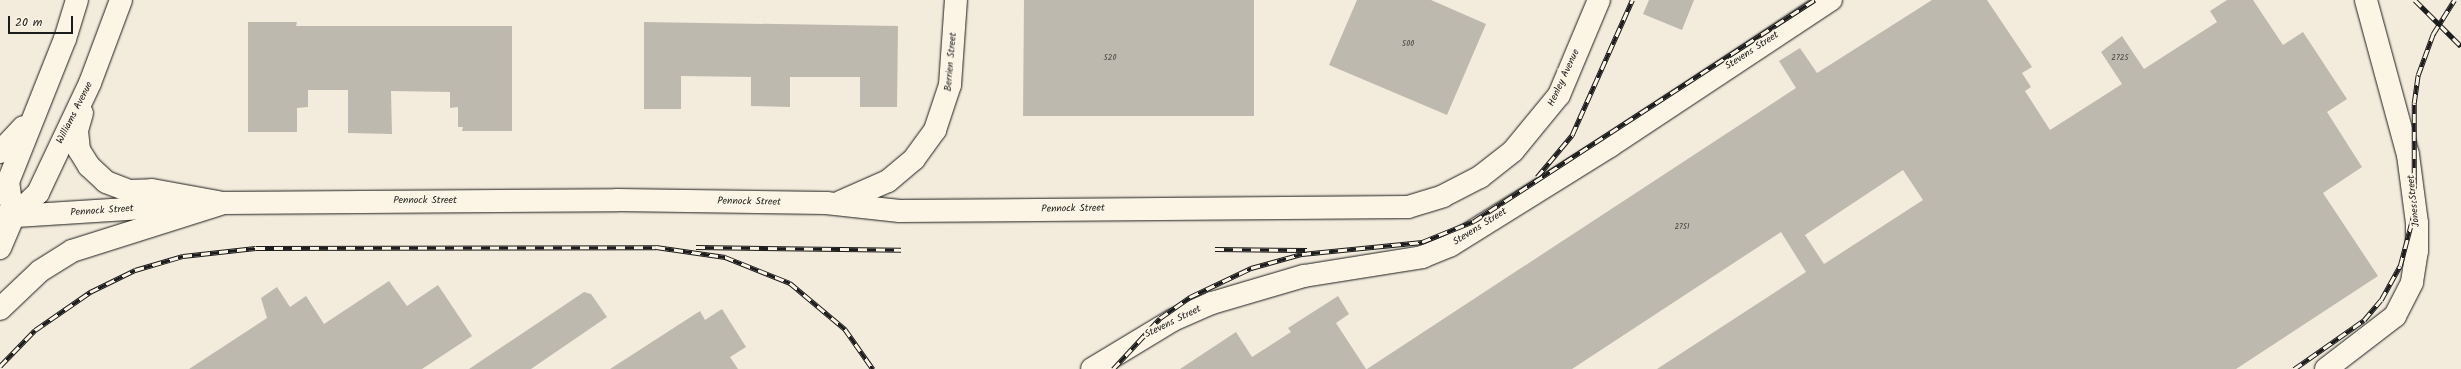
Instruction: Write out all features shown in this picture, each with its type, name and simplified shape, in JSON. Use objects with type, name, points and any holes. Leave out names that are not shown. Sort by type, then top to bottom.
[{"type":"street","points":[[6,217],[8,182],[32,114],[65,39],[76,0]]},
{"type":"street","name":"Williams Avenue","points":[[0,248],[6,217],[38,193],[90,83],[121,0]]},
{"type":"street","name":"Berrien Street","points":[[826,203],[859,196],[888,181],[914,159],[935,130],[950,85],[956,0]]},
{"type":"street","name":"Henley Avenue","points":[[1480,177],[1513,151],[1553,105],[1599,0]]},
{"type":"street","name":"Stevens Street","points":[[1092,369],[1173,320],[1225,299],[1304,276],[1422,257],[1451,245],[1610,146],[1831,0]]},
{"type":"street","name":"Jones Street","points":[[2326,369],[2395,316],[2412,282],[2417,251],[2418,223],[2408,155],[2366,0]]},
{"type":"street","points":[[90,83],[77,141],[82,157],[96,175],[129,191],[152,190],[223,203]]},
{"type":"street","points":[[0,152],[32,114]]},
{"type":"street","name":"Pennock Street","points":[[6,217],[223,203],[617,200],[826,203],[900,211],[1387,208],[1426,202],[1480,177]]},
{"type":"street","points":[[0,309],[40,271],[72,251],[223,203]]},
{"type":"building","points":[[1024,0],[1254,0],[1254,116],[1023,116]]},
{"type":"building","points":[[1357,0],[1431,0],[1486,24],[1447,115],[1329,65]]},
{"type":"building","points":[[1649,0],[1694,0],[1682,30],[1643,14]]},
{"type":"building","points":[[1932,0],[1987,0],[2032,67],[2022,73],[2031,87],[2025,91],[2050,130],[2122,84],[2101,52],[2122,36],[2144,69],[2217,22],[2210,11],[2227,0],[2253,0],[2283,45],[2303,32],[2347,99],[2327,112],[2362,167],[2323,193],[2378,276],[2236,369],[1657,369],[1806,272],[1781,232],[1572,369],[1367,369],[1796,88],[1779,61],[1800,48],[1817,73]],"holes":[[[1903,170],[1923,200],[1824,264],[1805,235]]]},
{"type":"building","points":[[248,22],[297,22],[296,26],[512,26],[512,131],[462,131],[463,127],[458,127],[458,107],[450,108],[450,92],[391,91],[392,134],[348,133],[348,90],[308,90],[308,107],[297,108],[297,132],[248,132]]},
{"type":"building","points":[[644,22],[898,26],[897,107],[860,107],[860,77],[790,77],[790,107],[751,106],[751,77],[681,76],[681,109],[644,109]]},
{"type":"building","points":[[389,281],[407,306],[438,285],[472,336],[422,369],[189,369],[267,318],[261,298],[277,287],[290,307],[306,296],[324,324]]},
{"type":"building","points":[[584,292],[591,294],[607,317],[531,369],[469,369]]},
{"type":"building","points":[[1338,296],[1349,314],[1336,323],[1366,369],[1180,369],[1236,332],[1252,357],[1291,332],[1288,328]]},
{"type":"building","points":[[722,309],[746,347],[730,357],[738,369],[610,369],[700,311],[705,320]]},
{"type":"railway","points":[[1537,177],[1572,135],[1632,0]]},
{"type":"railway","points":[[1113,369],[1160,318],[1190,297],[1251,268],[1302,254],[1422,242],[1474,221],[1814,0]]},
{"type":"railway","points":[[2415,0],[2461,46]]},
{"type":"railway","points":[[2294,369],[2364,320],[2381,300],[2400,266],[2414,213],[2414,103],[2418,75],[2433,34],[2454,0]]},
{"type":"railway","points":[[0,366],[35,330],[90,292],[135,270],[183,256],[256,248],[656,247],[725,257],[790,283],[845,329],[873,369]]},
{"type":"railway","points":[[696,247],[901,250]]},
{"type":"railway","points":[[1215,249],[1307,250]]}]
